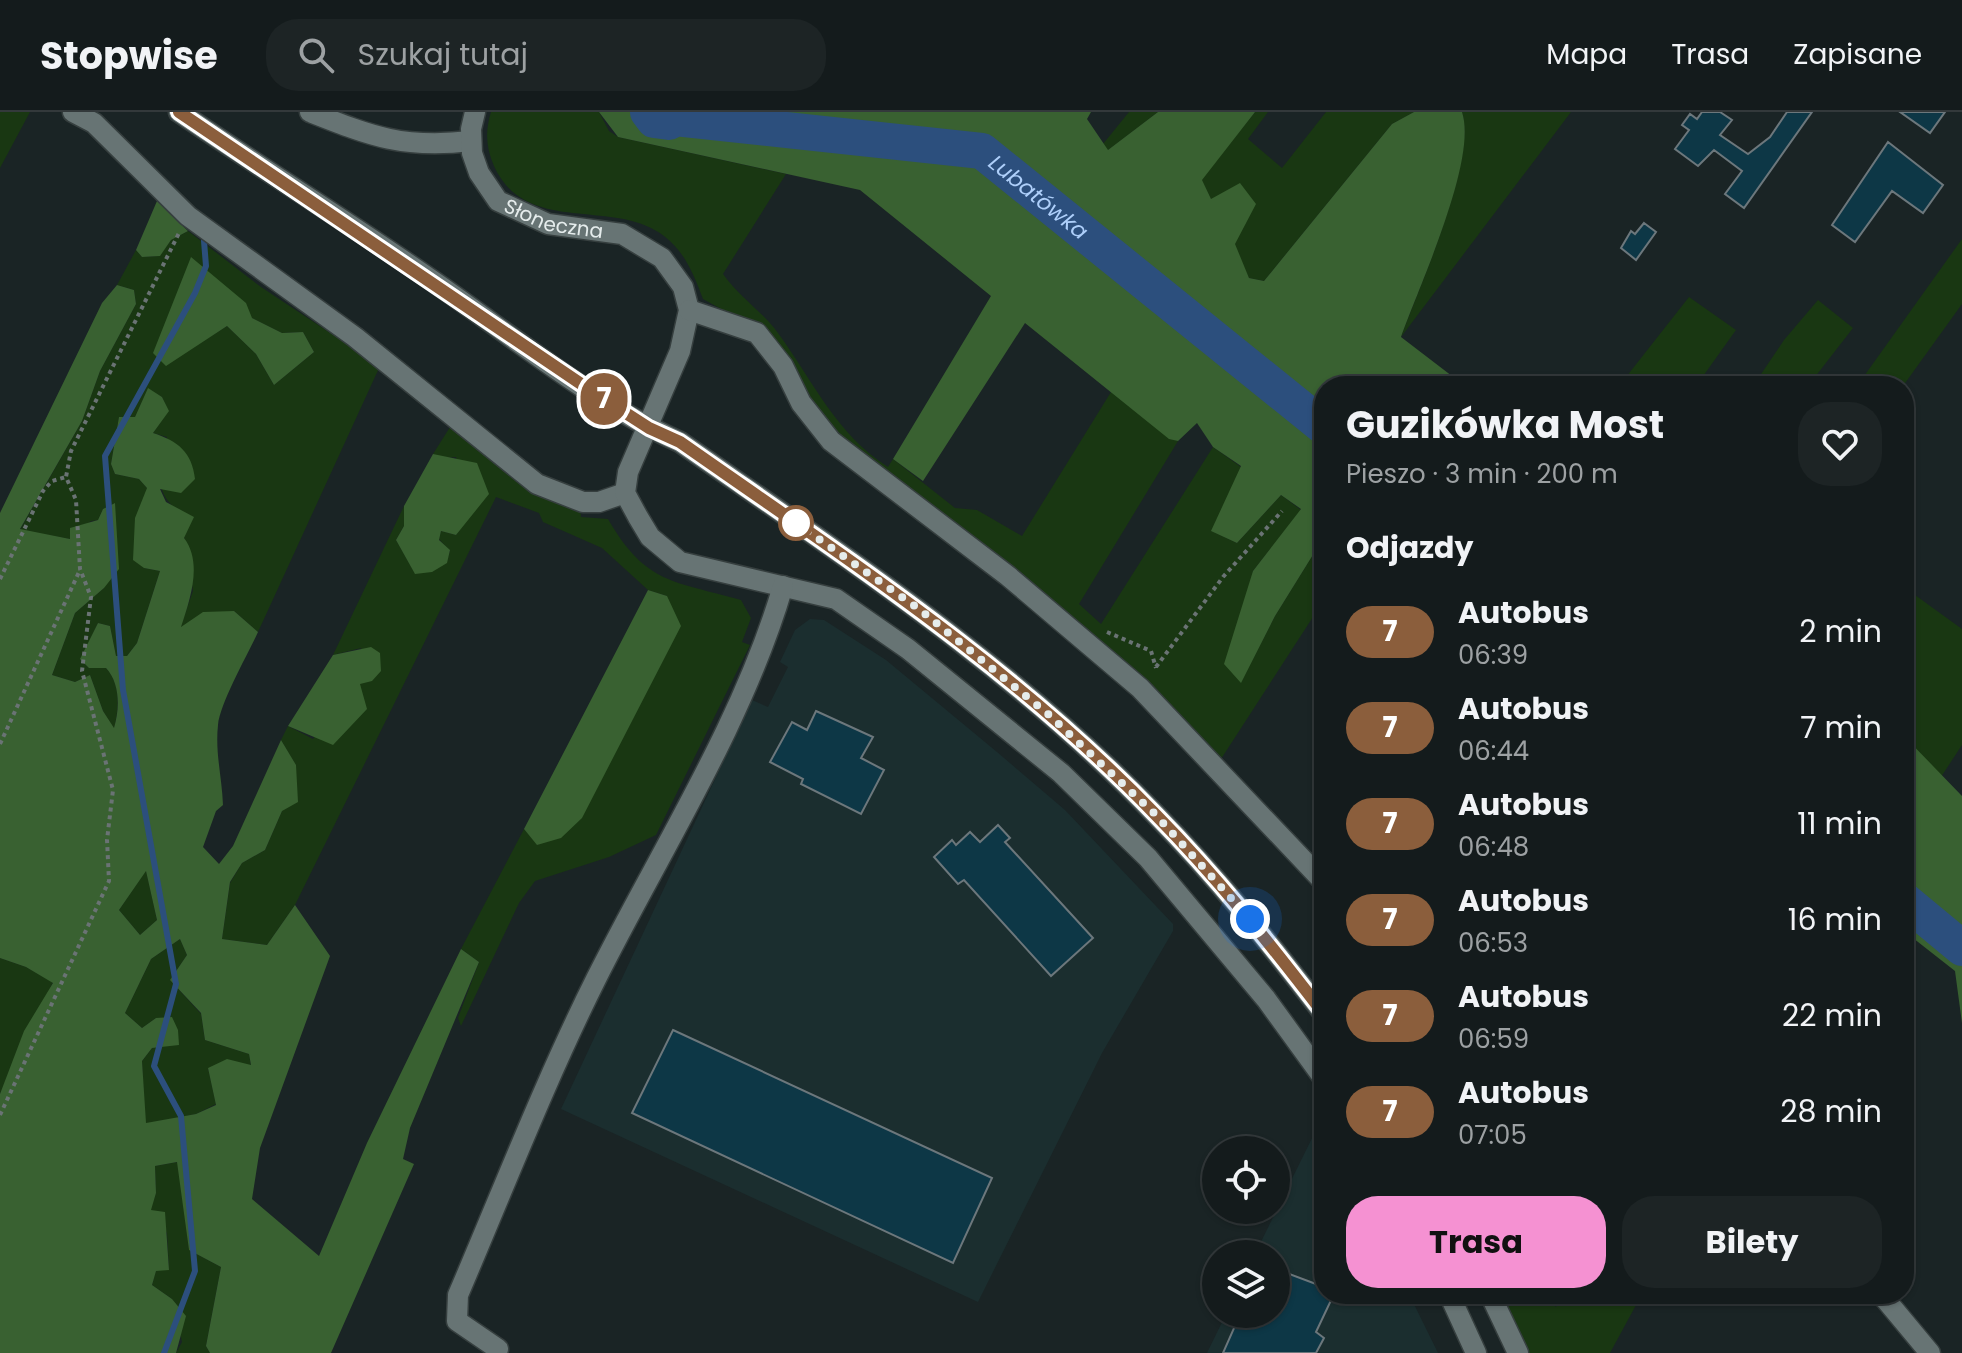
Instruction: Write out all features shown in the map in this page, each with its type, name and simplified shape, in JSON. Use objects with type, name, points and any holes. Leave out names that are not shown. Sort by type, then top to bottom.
[{"type":"street","points":[[73,112],[94,123],[188,216],[379,356],[537,484],[583,502],[599,502],[625,493]]},
{"type":"street","points":[[179,112],[649,428],[680,442],[919,609],[1048,714],[1155,814],[1250,919],[1314,1001]]},
{"type":"street","points":[[310,112],[379,139],[431,146],[471,141]]},
{"type":"street","name":"Słoneczna","points":[[475,112],[471,141],[479,173],[498,201],[548,224],[622,234],[637,242],[662,258],[683,287],[689,310]]},
{"type":"street","points":[[1314,871],[1140,688],[1008,576],[831,441],[801,403],[783,366],[757,333],[689,310],[680,351],[628,472],[625,493],[650,537],[680,562],[836,599],[908,649],[1061,773],[1148,858],[1266,999],[1314,1065]]},
{"type":"street","points":[[498,1349],[457,1321],[458,1295],[590,980],[742,701],[767,640],[783,586]]},
{"type":"street","points":[[1454,1304],[1476,1353]]},
{"type":"street","points":[[1495,1304],[1518,1353]]},
{"type":"street","points":[[1889,1304],[1930,1353]]},
{"type":"path","points":[[0,1115],[109,881],[107,840],[113,790],[82,671],[91,597],[80,569],[76,500],[66,477],[71,451],[188,216]]},
{"type":"path","points":[[0,579],[43,491],[52,481],[66,477]]},
{"type":"path","points":[[1140,688],[1223,577],[1282,511]]},
{"type":"path","points":[[0,744],[80,569]]},
{"type":"shaded area","points":[[810,619],[824,620],[886,660],[997,752],[1065,810],[1173,924],[1173,931],[1102,1053],[978,1302],[561,1109],[752,700],[768,707],[788,667],[780,662],[795,630]]},
{"type":"shaded area","points":[[1314,1134],[1314,1304],[1414,1304],[1438,1353],[1207,1353],[1219,1328],[1290,1328],[1290,1240],[1262,1240],[1270,1224],[1290,1224],[1290,1183]]},
{"type":"green space","points":[[0,112],[30,112],[0,168]]},
{"type":"green space","points":[[491,112],[599,112],[609,131],[618,137],[786,174],[723,274],[778,333],[827,406],[854,439],[888,467],[893,459],[955,508],[977,510],[1022,536],[1111,392],[1169,438],[1178,441],[1079,604],[1101,624],[1213,447],[1241,467],[1212,531],[1237,543],[1281,495],[1301,510],[1253,571],[1241,682],[1275,616],[1314,553],[1314,615],[1221,759],[842,441],[732,315],[703,299],[683,257],[664,236],[643,225],[620,219],[548,209],[527,201],[508,188],[489,153]]},
{"type":"green space","points":[[599,112],[1091,112],[1087,119],[1108,150],[1158,112],[1255,112],[1202,180],[1211,199],[1240,183],[1256,204],[1235,244],[1249,278],[1264,281],[1392,124],[1414,112],[1462,112],[1465,133],[1454,191],[1401,337],[1452,376],[1314,376],[1314,553],[1275,616],[1241,683],[1224,664],[1253,571],[1301,509],[1281,495],[1237,543],[1211,531],[1241,466],[1213,447],[1197,423],[1178,441],[1169,439],[1025,323],[923,481],[893,459],[991,296],[860,190],[618,137]]},
{"type":"green space","points":[[1129,112],[1158,112],[1107,151],[1103,144]]},
{"type":"green space","points":[[1255,112],[1268,112],[1248,139],[1282,168],[1326,112],[1414,112],[1392,124],[1264,281],[1249,278],[1201,179]]},
{"type":"green space","points":[[1462,112],[1571,112],[1401,337],[1454,191],[1464,133]]},
{"type":"green space","points":[[157,201],[188,231],[171,240],[160,256],[142,257],[136,250]]},
{"type":"green space","points":[[188,231],[261,287],[380,366],[258,632],[234,611],[180,628],[193,591],[180,512],[161,487],[167,437],[153,433],[168,411],[162,397],[148,389],[135,417],[119,417],[111,464],[115,474],[139,479],[147,488],[144,568],[160,571],[137,643],[127,656],[116,657],[110,626],[98,623],[81,659],[89,668],[106,668],[111,674],[118,705],[114,729],[103,711],[90,675],[75,682],[52,675],[75,613],[104,588],[115,503],[103,509],[98,520],[91,521],[70,539],[20,530],[82,421],[100,371],[136,304],[134,290],[117,285],[136,250],[142,257],[159,256],[171,240]],"holes":[[[252,318],[282,333],[303,332],[314,352],[274,385],[256,354],[227,326],[198,344],[154,353],[167,323]]]},
{"type":"green space","points":[[1962,239],[1962,304],[1910,376],[1864,376]]},
{"type":"green space","points":[[191,257],[246,303],[252,318],[282,333],[303,332],[314,352],[274,385],[256,354],[227,326],[166,366],[153,353]]},
{"type":"green space","points":[[117,285],[134,290],[136,304],[100,371],[82,421],[20,529],[70,539],[70,528],[98,520],[103,509],[115,503],[119,569],[104,588],[75,613],[52,675],[75,682],[90,675],[103,711],[114,728],[118,704],[111,674],[106,668],[89,668],[80,659],[98,623],[110,626],[116,656],[127,656],[137,643],[160,571],[144,568],[133,560],[135,518],[147,488],[139,479],[115,474],[111,464],[119,417],[135,417],[148,388],[162,397],[169,411],[153,433],[182,449],[191,462],[195,479],[181,493],[160,489],[166,502],[194,517],[184,538],[190,548],[194,570],[181,627],[203,612],[234,611],[258,632],[229,692],[218,725],[223,805],[216,811],[203,847],[219,864],[233,846],[281,740],[296,765],[298,802],[282,811],[265,850],[242,863],[230,882],[222,939],[267,945],[295,905],[330,956],[260,1148],[252,1199],[319,1256],[367,1143],[461,949],[479,962],[410,1128],[403,1159],[414,1164],[331,1353],[210,1353],[206,1346],[221,1267],[189,1250],[177,1162],[155,1166],[156,1193],[151,1210],[165,1212],[169,1270],[156,1271],[152,1285],[172,1299],[186,1316],[176,1353],[0,1353],[0,1094],[24,1031],[53,983],[26,967],[0,958],[0,513],[102,303]],"holes":[[[146,871],[157,920],[140,935],[119,910]],[[180,939],[187,955],[170,980],[201,1013],[205,1040],[249,1054],[251,1065],[227,1059],[208,1068],[216,1105],[196,1114],[146,1123],[142,1061],[152,1048],[179,1045],[178,1030],[172,1017],[156,1018],[142,1028],[125,1013],[151,959]]]},
{"type":"green space","points":[[1689,297],[1736,330],[1703,376],[1627,376]]},
{"type":"green space","points":[[1818,300],[1853,328],[1816,376],[1760,376],[1784,340]]},
{"type":"green space","points":[[452,424],[546,499],[580,508],[581,517],[608,519],[622,541],[649,569],[680,583],[741,600],[751,618],[742,642],[750,645],[656,835],[609,857],[535,881],[519,903],[461,1026],[458,1018],[479,962],[461,949],[524,829],[538,845],[667,596],[648,590],[602,548],[543,522],[539,513],[496,497],[295,905],[267,945],[222,939],[230,883],[242,863],[265,850],[282,811],[296,766],[281,740],[288,726],[313,739],[360,684],[361,648],[333,655],[404,506],[404,526],[396,540],[415,573],[446,563],[450,551],[439,539],[441,531],[456,535],[469,516],[456,457],[443,458],[433,454]]},
{"type":"green space","points":[[433,454],[477,463],[489,494],[456,535],[441,531],[439,540],[450,550],[447,563],[432,572],[415,574],[396,540],[404,526],[404,506]]},
{"type":"green space","points":[[648,590],[667,596],[681,626],[582,818],[561,838],[537,845],[524,829]]},
{"type":"green space","points":[[1914,596],[1962,629],[1962,745],[1941,777],[1914,747]]},
{"type":"green space","points":[[371,647],[380,653],[381,671],[372,681],[360,684],[367,709],[333,745],[288,726],[333,655]]},
{"type":"green space","points":[[1914,746],[1962,796],[1962,1023],[1955,971],[1914,939]]},
{"type":"green space","points":[[146,870],[157,920],[140,935],[119,910]]},
{"type":"green space","points":[[180,939],[187,955],[170,980],[201,1014],[205,1040],[249,1054],[251,1066],[208,1068],[216,1104],[196,1114],[145,1124],[142,1061],[152,1048],[167,1045],[156,1018],[142,1028],[125,1013],[151,959]]},
{"type":"green space","points":[[0,958],[26,967],[53,982],[0,1094]]},
{"type":"green space","points":[[178,1162],[189,1250],[221,1267],[206,1346],[210,1353],[176,1353],[182,1342],[172,1299],[152,1285],[156,1270],[169,1269],[167,1233],[150,1210],[156,1193],[155,1166]]},
{"type":"green space","points":[[1506,1304],[1553,1304],[1556,1307],[1558,1304],[1637,1304],[1610,1353],[1528,1353]]},
{"type":"building","points":[[1702,112],[1720,112],[1732,120],[1720,135],[1748,154],[1770,137],[1787,112],[1812,112],[1744,208],[1725,194],[1742,171],[1714,150],[1698,166],[1675,149],[1689,130],[1682,125],[1690,114],[1697,119]]},
{"type":"building","points":[[1900,112],[1945,112],[1930,133]]},
{"type":"building","points":[[1888,142],[1943,185],[1923,213],[1892,191],[1855,242],[1832,225]]},
{"type":"building","points":[[1644,223],[1656,232],[1636,260],[1621,248],[1631,231],[1635,234]]},
{"type":"building","points":[[816,711],[873,737],[861,758],[884,770],[861,814],[801,784],[803,779],[770,762],[792,722],[807,730]]},
{"type":"building","points":[[998,825],[1010,838],[1005,842],[1093,938],[1051,976],[964,880],[958,884],[934,857],[952,840],[956,845],[970,832],[980,842]]},
{"type":"building","points":[[673,1030],[992,1178],[953,1263],[632,1113]]},
{"type":"building","points":[[1290,1274],[1314,1283],[1314,1304],[1329,1304],[1316,1332],[1324,1338],[1316,1353],[1223,1353],[1234,1328],[1290,1328]]},
{"type":"waterway","name":"Lubatówka","points":[[648,112],[654,120],[669,122],[675,118],[982,151],[1314,419]]},
{"type":"waterway","points":[[164,1353],[195,1271],[181,1116],[154,1066],[176,984],[123,690],[105,456],[195,293],[206,266],[204,241]]},
{"type":"waterway","name":"Lubatówka","points":[[1914,908],[1962,948]]},
{"type":"bus line","name":"7","points":[[179,112],[301,196],[428,277],[590,390],[649,428],[680,442],[919,609],[1048,714],[1155,814],[1250,919],[1314,1001]]},
{"type":"route","points":[[796,523],[919,609],[1048,714],[1155,814],[1250,919]]}]
